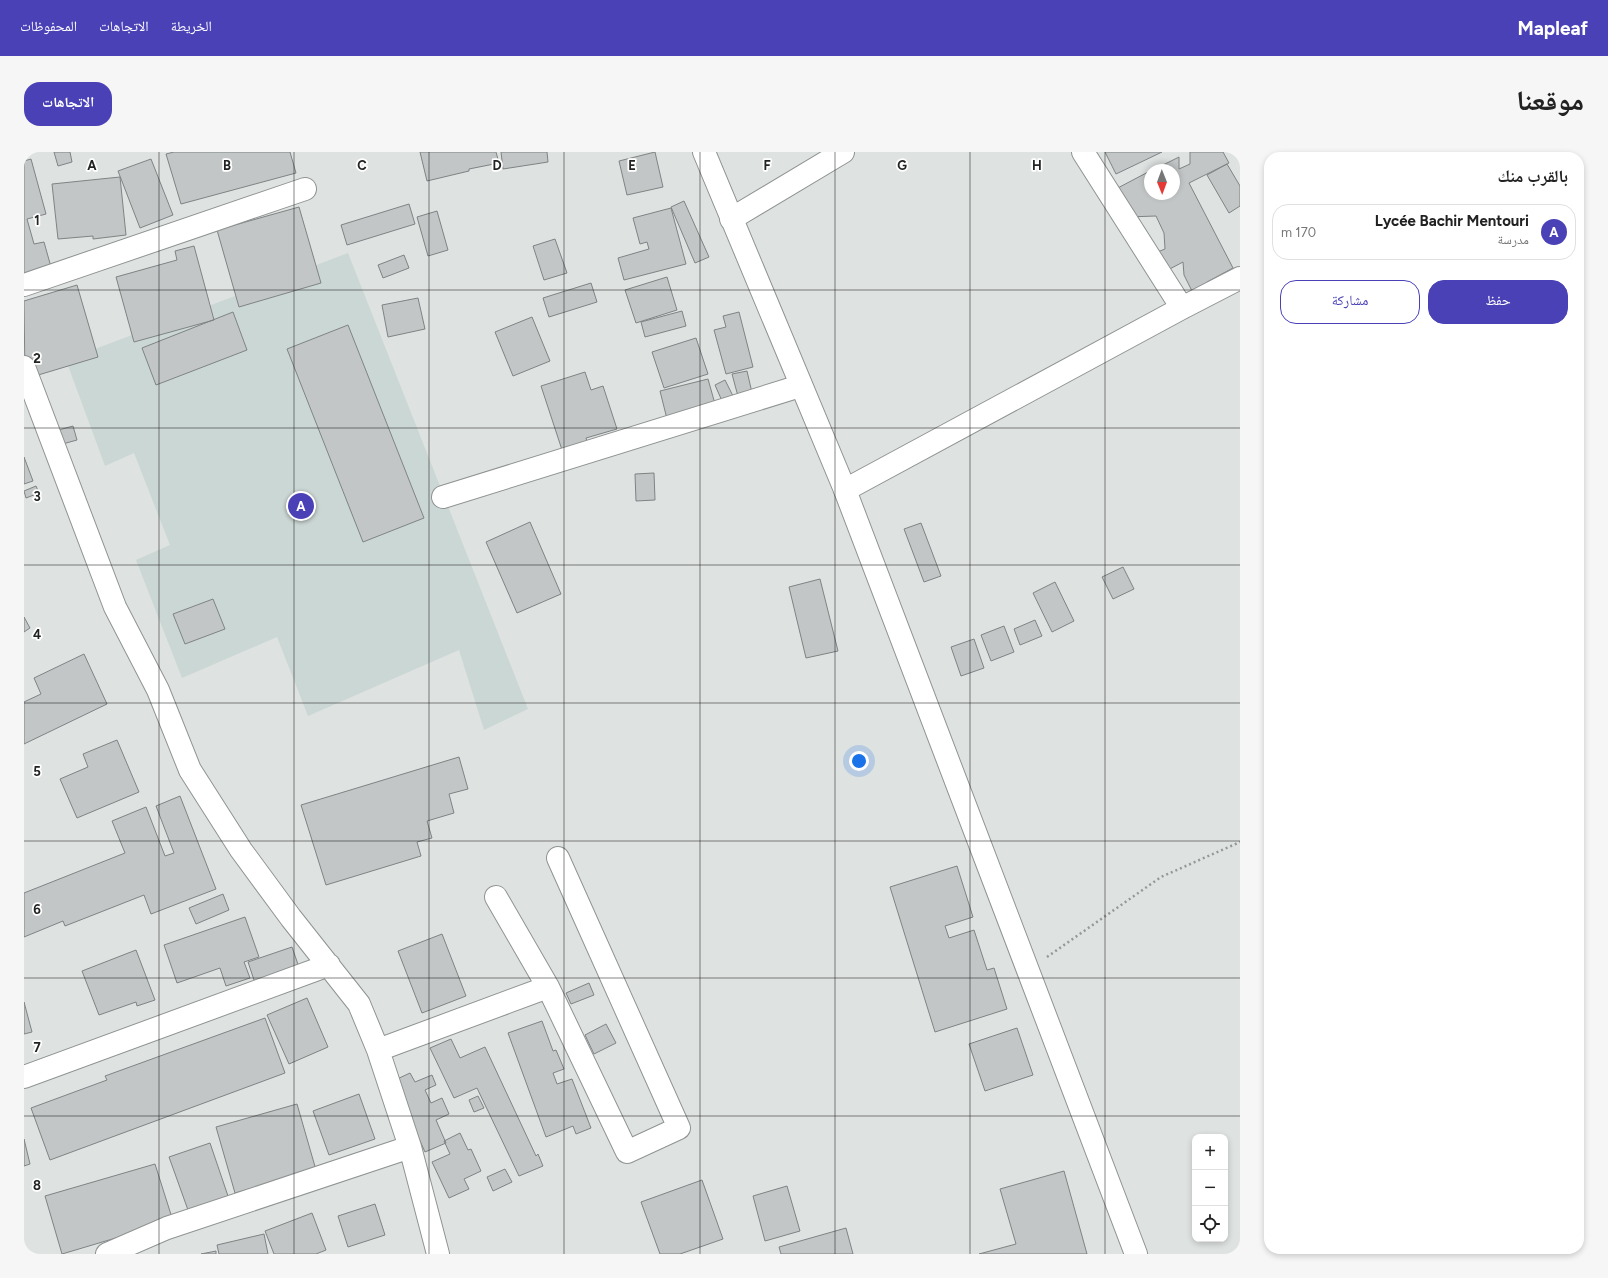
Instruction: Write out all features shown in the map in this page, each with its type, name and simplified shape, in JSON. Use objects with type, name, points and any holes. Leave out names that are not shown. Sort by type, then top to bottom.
[{"type":"street","points":[[704,152],[800,386],[845,490],[1136,1254]]},
{"type":"street","points":[[731,219],[843,152]]},
{"type":"street","points":[[1083,152],[1182,308]]},
{"type":"street","points":[[24,285],[305,189]]},
{"type":"street","points":[[845,490],[1240,278]]},
{"type":"street","points":[[24,367],[115,606],[158,690],[190,770],[241,850],[291,918],[360,1004],[378,1050],[410,1147],[438,1254]]},
{"type":"street","points":[[443,497],[800,386]]},
{"type":"street","points":[[496,897],[548,987],[627,1152],[679,1128],[558,858]]},
{"type":"street","points":[[24,1077],[329,965]]},
{"type":"street","points":[[378,1050],[548,987]]},
{"type":"street","points":[[107,1254],[167,1228],[410,1147]]},
{"type":"path","points":[[1027,970],[1161,877],[1240,842]]},
{"type":"shaded area","points":[[348,253],[528,709],[484,730],[459,650],[308,716],[277,637],[182,678],[136,560],[170,545],[134,453],[105,466],[66,360]]},
{"type":"building","points":[[54,152],[70,152],[72,162],[58,166]]},
{"type":"building","points":[[174,152],[290,152],[296,173],[181,204],[166,154]]},
{"type":"building","points":[[420,152],[496,152],[499,163],[469,169],[469,171],[427,181]]},
{"type":"building","points":[[501,152],[547,152],[548,162],[503,169]]},
{"type":"building","points":[[655,152],[663,187],[627,195],[619,161]]},
{"type":"building","points":[[1105,152],[1162,152],[1116,174]]},
{"type":"building","points":[[1190,152],[1223,152],[1229,163],[1189,183],[1233,268],[1207,282],[1207,288],[1192,291],[1184,275],[1183,262],[1164,272],[1155,253],[1165,249],[1164,233],[1156,216],[1127,217],[1114,190],[1144,174],[1144,200],[1180,200],[1180,169],[1190,164]]},
{"type":"building","points":[[1179,157],[1179,164],[1165,164]]},
{"type":"building","points":[[31,159],[46,214],[27,219],[34,244],[44,242],[51,267],[24,274],[24,161]]},
{"type":"building","points":[[151,159],[173,215],[140,228],[118,171]]},
{"type":"building","points":[[1227,164],[1240,186],[1240,206],[1229,213],[1207,175]]},
{"type":"building","points":[[120,177],[126,235],[93,239],[93,236],[58,239],[52,184]]},
{"type":"building","points":[[684,201],[709,257],[695,263],[671,207]]},
{"type":"building","points":[[409,204],[415,224],[347,245],[341,225]]},
{"type":"building","points":[[299,207],[321,283],[239,307],[217,230]]},
{"type":"building","points":[[671,208],[686,264],[624,280],[618,258],[649,249],[647,242],[640,244],[633,218]]},
{"type":"building","points":[[437,211],[448,250],[428,256],[417,217]]},
{"type":"building","points":[[555,239],[567,273],[544,280],[533,246]]},
{"type":"building","points":[[194,246],[214,320],[134,342],[116,277],[177,260],[175,251]]},
{"type":"building","points":[[404,255],[409,268],[383,278],[378,265]]},
{"type":"building","points":[[667,277],[677,310],[636,323],[625,290]]},
{"type":"building","points":[[591,283],[597,302],[549,317],[543,298]]},
{"type":"building","points":[[77,285],[98,357],[25,379],[24,301]]},
{"type":"building","points":[[418,298],[425,329],[388,337],[382,305]]},
{"type":"building","points":[[682,311],[686,326],[645,337],[641,322]]},
{"type":"building","points":[[233,312],[247,350],[156,385],[142,348]]},
{"type":"building","points":[[739,312],[753,367],[726,374],[714,330],[726,327],[723,316]]},
{"type":"building","points":[[532,317],[550,361],[513,376],[495,332]]},
{"type":"building","points":[[348,325],[424,518],[363,542],[287,349]]},
{"type":"building","points":[[696,338],[708,374],[664,388],[652,352]]},
{"type":"building","points":[[747,371],[753,397],[739,400],[732,374]]},
{"type":"building","points":[[585,372],[591,390],[603,386],[617,429],[586,438],[590,450],[565,459],[541,386]]},
{"type":"building","points":[[708,379],[715,404],[670,431],[660,391]]},
{"type":"building","points":[[725,380],[733,396],[722,401],[715,385]]},
{"type":"building","points":[[73,426],[77,440],[59,445],[55,431]]},
{"type":"building","points":[[24,457],[33,481],[24,484]]},
{"type":"building","points":[[654,473],[655,500],[636,501],[635,474]]},
{"type":"building","points":[[36,486],[39,493],[26,498],[24,491]]},
{"type":"building","points":[[530,522],[561,594],[517,613],[486,542]]},
{"type":"building","points":[[921,523],[941,576],[924,582],[904,529]]},
{"type":"building","points":[[1123,567],[1134,589],[1113,599],[1102,577]]},
{"type":"building","points":[[820,579],[838,651],[806,658],[789,587]]},
{"type":"building","points":[[1055,582],[1074,621],[1052,632],[1033,593]]},
{"type":"building","points":[[213,599],[225,629],[185,644],[173,614]]},
{"type":"building","points":[[24,617],[30,628],[24,632]]},
{"type":"building","points":[[1035,620],[1042,636],[1020,645],[1014,629]]},
{"type":"building","points":[[1004,626],[1014,652],[991,661],[981,635]]},
{"type":"building","points":[[974,639],[984,668],[961,676],[951,647]]},
{"type":"building","points":[[84,654],[107,704],[24,744],[24,702],[41,694],[34,678]]},
{"type":"building","points":[[117,740],[139,792],[77,818],[60,779],[88,767],[83,754]]},
{"type":"building","points":[[459,757],[468,789],[449,794],[454,813],[427,821],[432,838],[417,842],[421,856],[326,885],[301,805]]},
{"type":"building","points":[[180,796],[216,889],[151,914],[144,895],[65,926],[63,921],[24,937],[24,893],[125,853],[112,821],[146,807],[165,856],[174,853],[156,806]]},
{"type":"building","points":[[957,866],[973,917],[945,926],[949,938],[974,930],[987,970],[994,968],[1007,1009],[935,1032],[890,887]]},
{"type":"building","points":[[223,894],[229,910],[196,924],[189,908]]},
{"type":"building","points":[[245,917],[259,957],[244,962],[250,978],[226,986],[220,968],[177,983],[164,945]]},
{"type":"building","points":[[442,934],[466,996],[422,1013],[398,951]]},
{"type":"building","points":[[292,947],[302,976],[258,992],[248,962]]},
{"type":"building","points":[[136,950],[155,1000],[137,1006],[136,1002],[99,1015],[82,971]]},
{"type":"building","points":[[589,983],[594,995],[571,1004],[566,993]]},
{"type":"building","points":[[307,998],[328,1047],[289,1064],[267,1015]]},
{"type":"building","points":[[24,1002],[32,1032],[24,1034]]},
{"type":"building","points":[[265,1018],[285,1073],[50,1160],[31,1108],[107,1080],[105,1076]]},
{"type":"building","points":[[542,1021],[553,1051],[556,1050],[564,1069],[553,1073],[557,1084],[572,1079],[591,1128],[576,1134],[573,1126],[546,1137],[508,1033]]},
{"type":"building","points":[[606,1024],[616,1043],[594,1054],[585,1035]]},
{"type":"building","points":[[1017,1028],[1033,1075],[985,1091],[969,1044]]},
{"type":"building","points":[[451,1039],[460,1058],[485,1047],[536,1156],[538,1154],[543,1166],[519,1176],[477,1088],[454,1098],[430,1048]]},
{"type":"building","points":[[410,1073],[415,1082],[432,1075],[436,1085],[425,1090],[431,1103],[442,1098],[449,1114],[436,1120],[446,1143],[425,1152],[393,1081]]},
{"type":"building","points":[[359,1094],[375,1139],[329,1155],[313,1111]]},
{"type":"building","points":[[478,1096],[484,1108],[474,1112],[469,1100]]},
{"type":"building","points":[[297,1104],[316,1170],[235,1193],[216,1127]]},
{"type":"building","points":[[460,1133],[468,1150],[471,1149],[481,1171],[464,1179],[469,1189],[449,1198],[432,1162],[450,1154],[444,1141]]},
{"type":"building","points":[[24,1139],[30,1164],[24,1166]]},
{"type":"building","points":[[210,1143],[228,1196],[188,1210],[169,1157]]},
{"type":"building","points":[[155,1164],[173,1221],[62,1254],[45,1196]]},
{"type":"building","points":[[505,1169],[512,1182],[493,1191],[487,1177]]},
{"type":"building","points":[[1064,1171],[1087,1254],[979,1254],[1016,1244],[1000,1189]]},
{"type":"building","points":[[702,1180],[723,1239],[680,1254],[660,1254],[641,1202]]},
{"type":"building","points":[[787,1186],[800,1231],[765,1241],[753,1196]]},
{"type":"building","points":[[375,1204],[385,1235],[348,1247],[338,1216]]},
{"type":"building","points":[[312,1213],[326,1250],[316,1254],[274,1254],[265,1231]]},
{"type":"building","points":[[846,1228],[853,1254],[781,1254],[779,1247]]},
{"type":"building","points":[[264,1234],[268,1254],[219,1254],[217,1245]]},
{"type":"building","points":[[216,1251],[216,1254],[201,1254]]},
{"type":"place","name":"Lycée Bachir Mentouri","points":[[301,506]]}]
